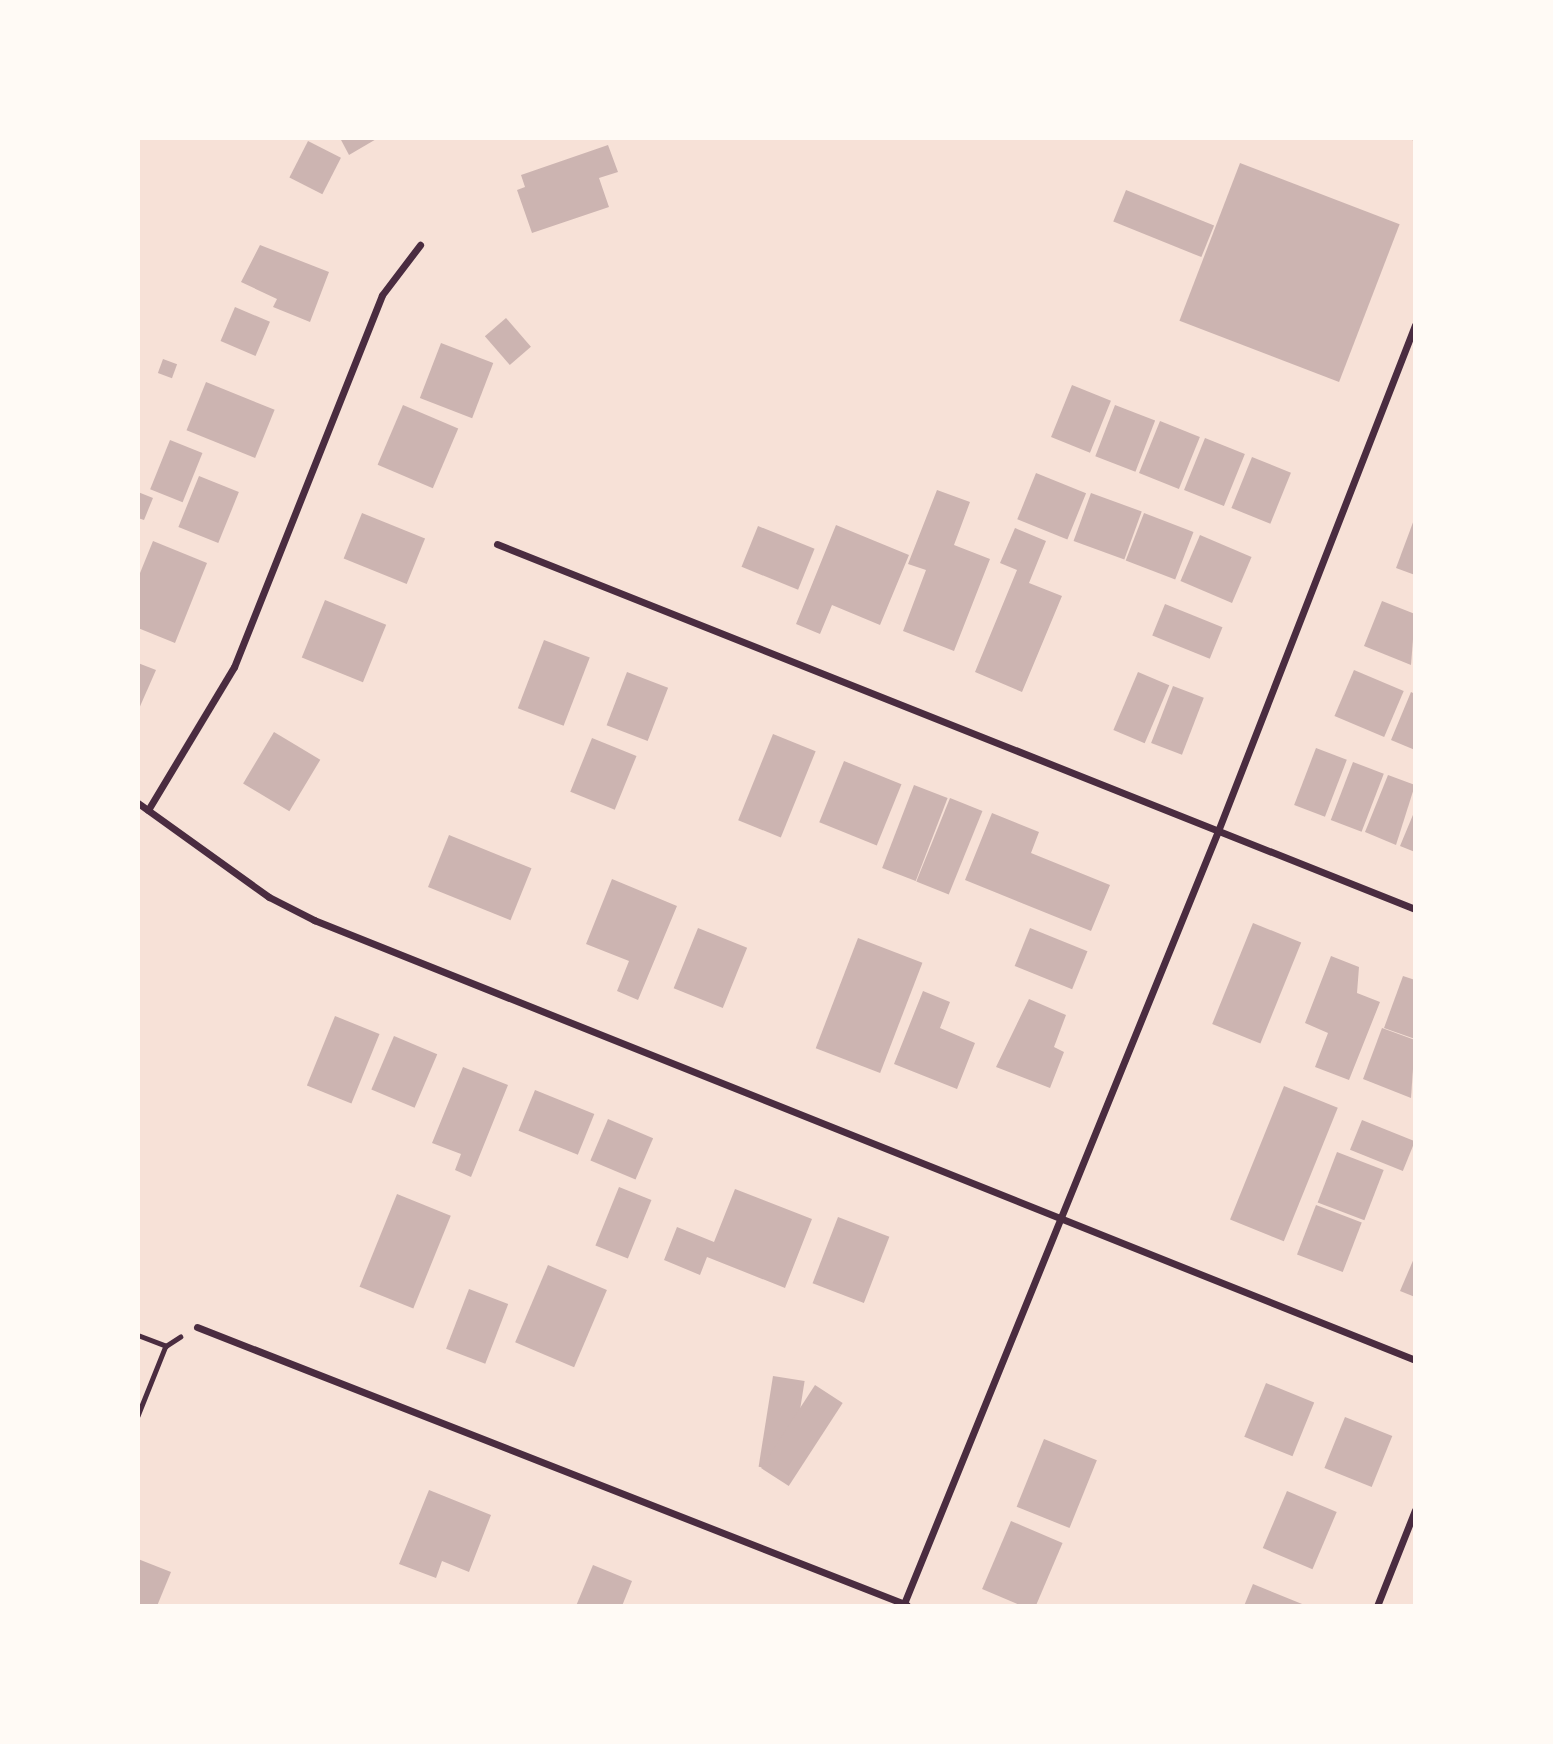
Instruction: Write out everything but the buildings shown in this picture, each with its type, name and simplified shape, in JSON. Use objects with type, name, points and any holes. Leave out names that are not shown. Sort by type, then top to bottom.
[{"type":"street","points":[[148,810],[234,667],[382,295],[420,245]]},
{"type":"street","points":[[197,1327],[905,1605],[1218,831],[1415,326]]},
{"type":"street","points":[[497,544],[1415,909]]},
{"type":"street","points":[[138,803],[269,897],[314,920],[1415,1360]]},
{"type":"street","points":[[1377,1606],[1415,1510]]},
{"type":"path","points":[[138,1335],[166,1346],[138,1416]]}]
